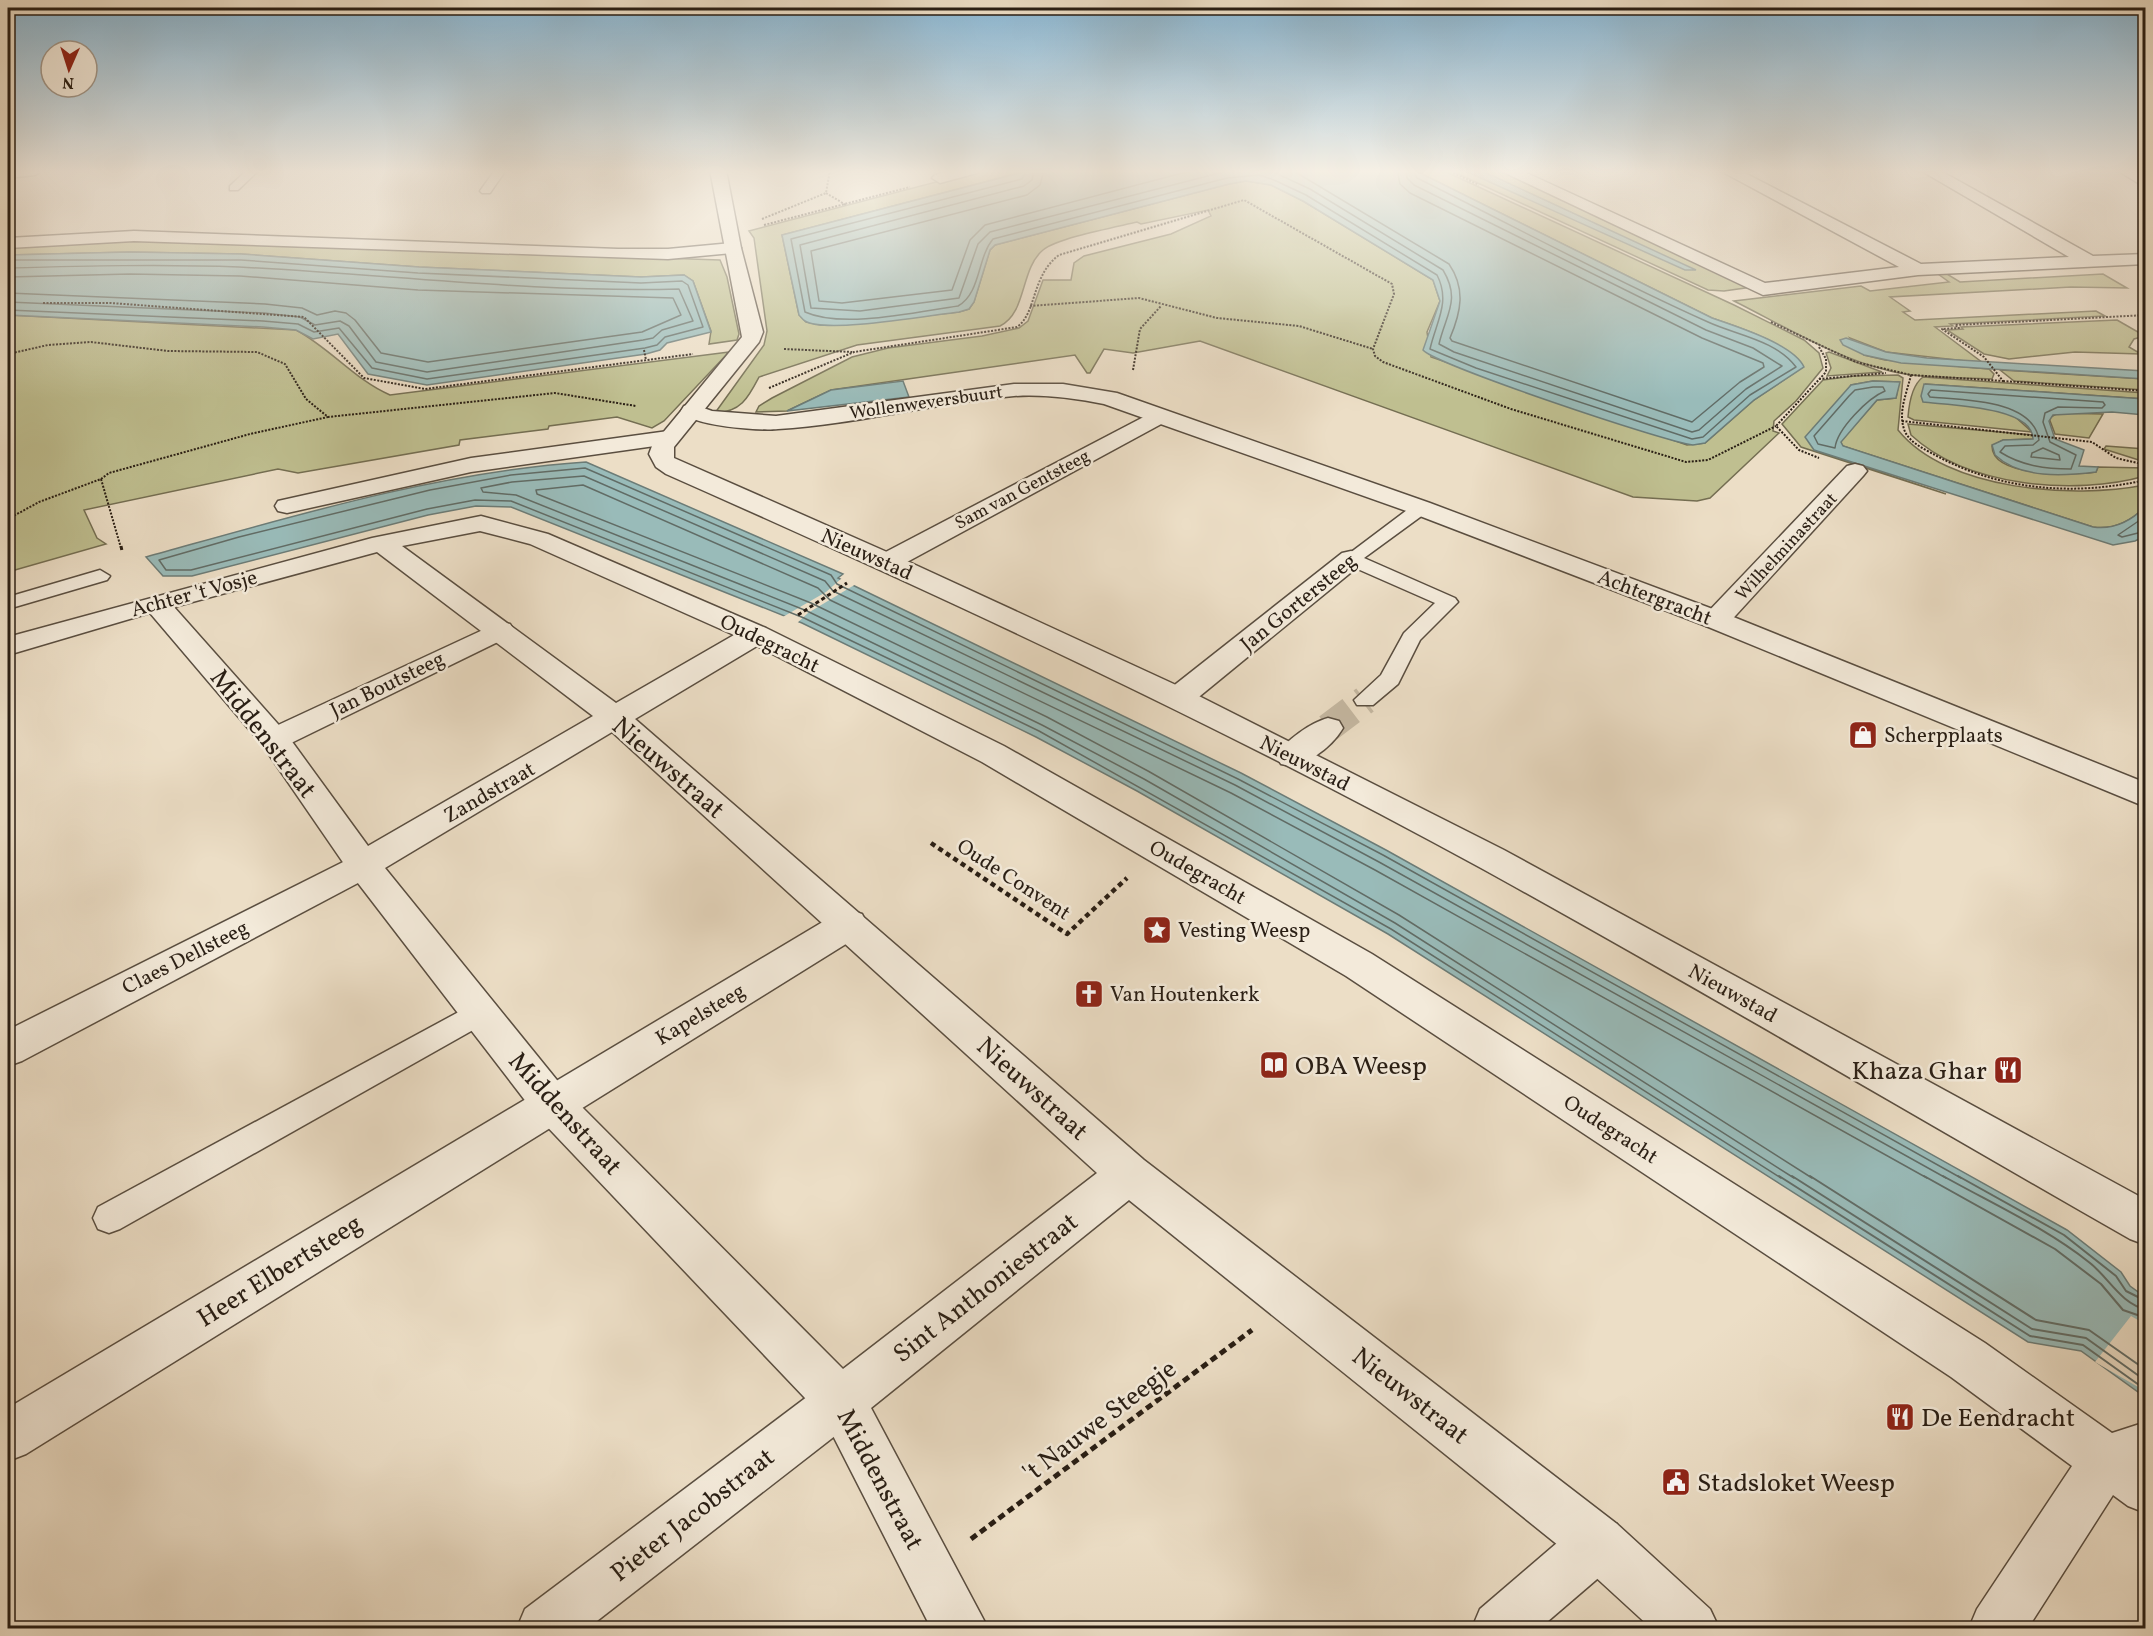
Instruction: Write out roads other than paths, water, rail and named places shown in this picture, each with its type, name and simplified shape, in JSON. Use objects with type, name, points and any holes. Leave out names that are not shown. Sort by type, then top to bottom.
[{"type":"street","points":[[412,246],[618,254],[668,254],[691,246]]},
{"type":"street","points":[[288,506],[471,465],[668,438],[740,356],[752,338],[753,332],[733,246]]},
{"type":"street","points":[[1671,246],[1763,289],[1918,270],[2145,259]]},
{"type":"street","points":[[1873,246],[1918,270]]},
{"type":"street","points":[[2062,246],[2090,262]]},
{"type":"street","points":[[2109,261],[2136,275]]},
{"type":"street","name":"Wollenweversbuurt","points":[[692,411],[709,417],[776,423],[1014,390],[1063,390],[1109,398],[1157,417]]},
{"type":"street","name":"Achtergracht","points":[[1157,417],[1420,508],[1716,621],[2145,796]]},
{"type":"street","name":"Sam van Gentsteeg","points":[[887,562],[1157,417]]},
{"type":"street","name":"Nieuwstad","points":[[668,438],[660,454],[664,462],[674,469],[887,562],[1178,698],[1292,756],[1492,859],[2145,1224]]},
{"type":"street","name":"Wilhelminastraat","points":[[1716,621],[1855,471]]},
{"type":"street","name":"Oudegracht","points":[[381,543],[481,523],[539,539],[756,634],[993,754],[1359,965],[2132,1465]]},
{"type":"street","name":"Achter 't Vosje","points":[[8,646],[156,603],[381,543]]},
{"type":"street","name":"Nieuwstraat","points":[[381,543],[615,718],[1129,1174],[1598,1543],[1691,1629]]},
{"type":"street","name":"Jan Gortersteeg","points":[[1178,698],[1351,559]]},
{"type":"street","name":"Middenstraat","points":[[156,603],[274,739],[363,866],[551,1103],[841,1401],[960,1629]]},
{"type":"street","name":"Jan Boutsteeg","points":[[274,739],[500,630]]},
{"type":"street","name":"Zandstraat","points":[[363,866],[756,634]]},
{"type":"street","points":[[1292,756],[1328,728]]},
{"type":"street","name":"Claes Dellsteeg","points":[[8,1049],[363,866]]},
{"type":"street","name":"Kapelsteeg","points":[[551,1103],[849,924]]},
{"type":"street","name":"Heer Elbertsteeg","points":[[8,1436],[551,1103]]},
{"type":"street","name":"Sint Anthoniestraat","points":[[841,1401],[1129,1174]]},
{"type":"street","name":"Pieter Jacobstraat","points":[[544,1629],[841,1401]]},
{"type":"street","points":[[1996,1629],[2132,1465]]},
{"type":"street","points":[[1499,1629],[1598,1543]]},
{"type":"lane","name":"Jan Gortersteeg","points":[[1351,559],[1420,508]]},
{"type":"lane","points":[[1351,559],[1448,602],[1411,637],[1390,679],[1365,700]]},
{"type":"lane","points":[[8,603],[100,576]]},
{"type":"lane","points":[[109,1218],[479,1013]]},
{"type":"water","points":[[784,246],[994,246],[990,250],[974,302],[969,309],[834,326],[805,321],[799,315]]},
{"type":"water","points":[[1378,246],[1568,246],[1712,318],[1777,343],[1798,359],[1804,367],[1754,400],[1705,443],[1693,445],[1674,441],[1507,386],[1467,371],[1423,350],[1440,301],[1433,280]]},
{"type":"water","points":[[1632,246],[1645,246],[1696,270],[1685,270]]},
{"type":"water","points":[[130,252],[241,254],[419,267],[641,277],[684,275],[693,281],[711,332],[667,343],[660,350],[646,354],[427,385],[368,374],[338,334],[313,339],[296,330],[263,327],[8,315],[8,255]]},
{"type":"water","points":[[1846,338],[1886,352],[1927,358],[2145,371],[2145,379],[1901,363],[1864,355],[1843,345],[1840,340]]},
{"type":"water","points":[[903,381],[909,397],[787,411],[831,390]]},
{"type":"water","points":[[1873,381],[1900,382],[1896,398],[1877,400],[1841,442],[1843,446],[2093,527],[2101,528],[2121,524],[2134,517],[2145,507],[2145,536],[2135,541],[2113,545],[1814,450],[1805,437],[1851,385]]},
{"type":"water","points":[[1924,384],[2145,399],[2145,415],[2112,412],[2053,415],[2049,421],[2055,439],[2084,450],[2079,466],[2098,467],[2096,472],[2043,474],[2017,468],[2005,463],[1995,455],[1992,445],[2003,440],[2033,439],[2029,428],[2019,420],[1987,409],[1923,402],[1921,396]]},
{"type":"water","points":[[586,462],[843,574],[838,578],[1241,773],[1386,850],[2067,1230],[2121,1272],[2130,1286],[2145,1297],[2145,1397],[2081,1351],[2028,1342],[1388,934],[1137,791],[1036,737],[802,623],[511,507],[476,506],[428,515],[192,576],[163,576],[146,557],[309,512],[419,486],[530,467]]},
{"type":"tunnel","points":[[1328,728],[1365,700]]},
{"type":"place","name":"Scherpplaats","points":[[1863,735]]},
{"type":"place","name":"Vesting Weesp","points":[[1157,930]]},
{"type":"place","name":"Van Houtenkerk","points":[[1089,994]]},
{"type":"place","name":"OBA Weesp","points":[[1274,1065]]},
{"type":"place","name":"Khaza Ghar","points":[[2008,1070]]},
{"type":"place","name":"De Eendracht","points":[[1900,1417]]},
{"type":"place","name":"Stadsloket Weesp","points":[[1676,1482]]}]
